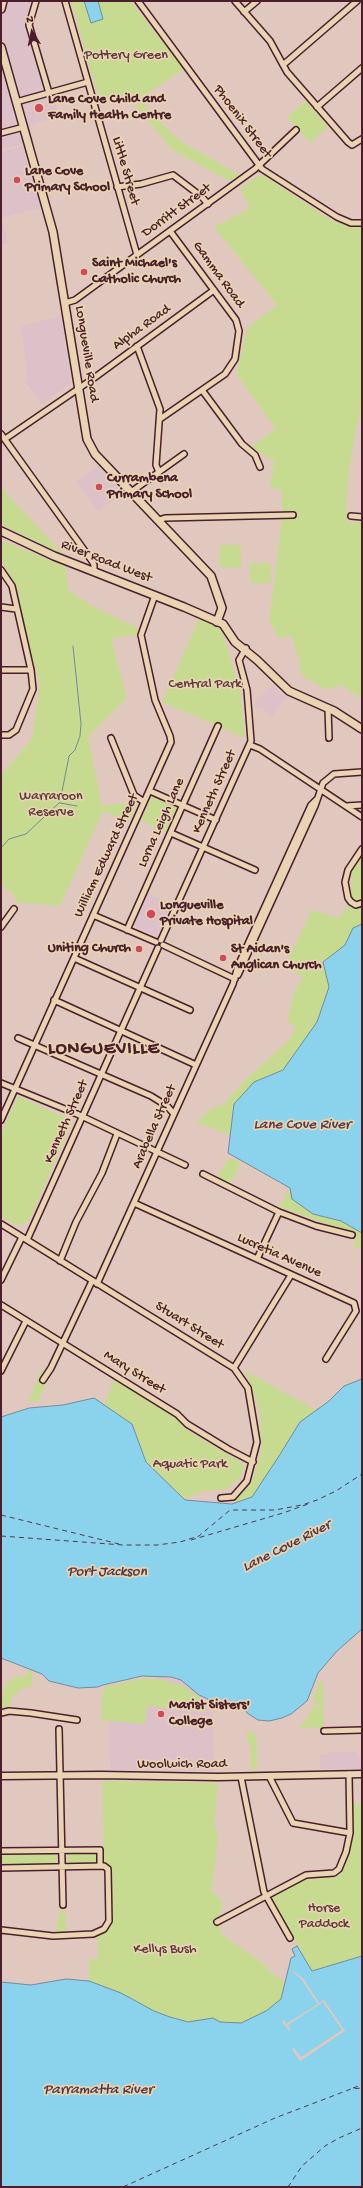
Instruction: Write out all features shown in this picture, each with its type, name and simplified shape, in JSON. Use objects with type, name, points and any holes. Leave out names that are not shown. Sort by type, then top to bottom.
[{"type":"main road","points":[[1,9],[3,1]]},
{"type":"main road","name":"Longueville Road","points":[[1,47],[53,232],[88,443],[95,454],[211,576],[221,606],[217,620]]},
{"type":"main road","name":"River Road West","points":[[1,531],[54,556],[228,624],[245,650],[292,694],[328,708],[362,729]]},
{"type":"street","points":[[36,1],[29,21],[48,93]]},
{"type":"street","name":"Little Street","points":[[65,1],[137,255]]},
{"type":"street","name":"Phoenix Street","points":[[138,1],[259,165],[271,175],[337,217],[356,223],[362,223]]},
{"type":"street","points":[[235,1],[270,41],[283,65],[317,107],[350,144],[357,143],[362,140]]},
{"type":"street","points":[[244,12],[257,1]]},
{"type":"street","points":[[283,65],[357,1]]},
{"type":"street","points":[[317,107],[362,68]]},
{"type":"street","points":[[16,102],[88,82]]},
{"type":"street","points":[[1,133],[24,127]]},
{"type":"street","name":"Dorritt Street","points":[[65,303],[75,300],[208,204],[259,165],[296,130]]},
{"type":"street","points":[[117,187],[141,184],[173,175],[208,204]]},
{"type":"street","name":"Gamma Road","points":[[160,419],[225,374],[235,359],[240,331],[236,320],[170,231]]},
{"type":"street","name":"Alpha Road","points":[[5,439],[214,290]]},
{"type":"street","points":[[137,346],[160,409],[156,465],[159,472]]},
{"type":"street","points":[[202,390],[242,444],[255,455],[260,467]]},
{"type":"street","points":[[1,434],[92,561],[94,565],[94,572]]},
{"type":"street","points":[[132,492],[184,454]]},
{"type":"street","points":[[159,520],[169,518],[294,515]]},
{"type":"street","points":[[351,516],[362,516]]},
{"type":"street","points":[[1,570],[12,586],[31,670],[33,689],[16,730],[9,735],[1,735]]},
{"type":"street","name":"William Edward Street","points":[[1,1120],[171,742],[170,736],[155,700],[140,635],[155,595]]},
{"type":"street","points":[[1,607],[16,609]]},
{"type":"street","name":"Kenneth Street","points":[[1,1280],[24,1239],[82,1117],[250,745],[247,690],[239,660],[245,650]]},
{"type":"street","points":[[1,670],[31,670]]},
{"type":"street","points":[[328,708],[329,738]]},
{"type":"street","name":"Lorna Leigh Lane","points":[[127,930],[184,806],[218,726]]},
{"type":"street","points":[[111,738],[134,795],[144,802]]},
{"type":"street","points":[[250,745],[260,749],[362,817]]},
{"type":"street","name":"Arabella Street","points":[[43,1380],[51,1368],[62,1342],[95,1282],[134,1203],[235,979],[238,966],[307,812],[316,800],[320,789],[326,780],[334,774],[362,772]]},
{"type":"street","points":[[150,791],[216,820]]},
{"type":"street","points":[[346,806],[362,805]]},
{"type":"street","points":[[171,833],[255,870]]},
{"type":"street","points":[[362,849],[346,876],[348,898],[356,905],[362,903]]},
{"type":"street","points":[[1,927],[14,909]]},
{"type":"street","points":[[93,915],[127,930],[160,942],[235,979]]},
{"type":"street","points":[[74,958],[190,1010]]},
{"type":"street","points":[[54,1000],[121,1029],[196,1065]]},
{"type":"street","points":[[18,1038],[151,1096],[167,1106],[174,1114]]},
{"type":"street","points":[[1,1083],[26,1092],[185,1165]]},
{"type":"street","points":[[60,1261],[76,1222],[102,1172],[117,1134]]},
{"type":"street","points":[[203,1174],[279,1212],[316,1226],[352,1235]]},
{"type":"street","name":"Lucretia Avenue","points":[[134,1203],[354,1303],[356,1311],[326,1359]]},
{"type":"street","points":[[257,1259],[279,1212]]},
{"type":"street","name":"Stuart Street","points":[[1,1224],[234,1368],[248,1388],[257,1442],[247,1481],[233,1497],[221,1498]]},
{"type":"street","points":[[234,1368],[291,1275]]},
{"type":"street","name":"Mary Street","points":[[1,1305],[177,1414],[187,1424],[253,1462]]},
{"type":"street","points":[[1,1370],[26,1321]]},
{"type":"street","points":[[1,1713],[9,1711],[32,1713],[77,1720]]},
{"type":"street","points":[[59,1729],[63,1905]]},
{"type":"street","points":[[324,1731],[362,1730]]},
{"type":"street","points":[[216,1922],[306,1874],[334,1873],[339,1869],[346,1852],[350,1833],[349,1774]]},
{"type":"street","name":"Woolwich Road","points":[[1,1776],[60,1775],[241,1777],[362,1774]]},
{"type":"street","points":[[269,1776],[292,1823],[350,1833]]},
{"type":"street","points":[[241,1777],[263,1888],[290,1938]]},
{"type":"street","points":[[1,1851],[100,1850],[102,1866]]},
{"type":"street","points":[[1,1868],[102,1866],[108,1869],[109,1921],[108,1925],[100,1932],[67,1936],[1,1930]]},
{"type":"shaded area","points":[[1,1],[33,1],[26,28],[43,89],[53,95],[59,116],[30,125],[34,142],[1,149]]},
{"type":"shaded area","name":"Lane Cove Primary School","points":[[23,146],[41,208],[1,218],[1,152]]},
{"type":"shaded area","points":[[1,218],[8,243],[1,245]]},
{"type":"shaded area","points":[[61,316],[71,383],[42,404],[25,382],[28,379],[21,326]]},
{"type":"shaded area","name":"Currambena Primary School","points":[[98,466],[123,493],[98,511],[76,481]]},
{"type":"shaded area","points":[[273,685],[286,698],[272,716],[262,708],[255,709],[255,701]]},
{"type":"shaded area","name":"Longueville Private Hospital","points":[[145,893],[172,904],[156,936],[131,924]]},
{"type":"shaded area","name":"Marist Sisters' College","points":[[155,1676],[180,1680],[212,1702],[214,1771],[110,1770],[109,1704],[155,1697]]},
{"type":"shaded area","points":[[329,1752],[357,1752],[357,1757],[362,1757],[362,1769],[320,1769],[320,1755],[329,1755]]},
{"type":"green space","name":"Pottery Green","points":[[71,1],[130,1],[184,69],[139,99],[177,139],[239,175],[230,181],[172,150],[128,96],[100,103]]},
{"type":"green space","points":[[306,101],[328,127],[310,143],[287,117]]},
{"type":"green space","points":[[261,174],[334,222],[362,227],[362,407],[357,424],[349,469],[346,510],[348,523],[362,522],[362,699],[340,684],[334,688],[324,689],[303,676],[299,669],[300,662],[291,636],[279,638],[269,621],[282,520],[282,491],[270,487],[274,461],[251,447],[276,429],[236,374],[248,327],[277,305],[214,227],[250,208],[240,188]]},
{"type":"green space","points":[[1,485],[9,497],[64,555],[1,524]]},
{"type":"green space","name":"Warraroon Reserve","points":[[1,540],[66,567],[68,590],[92,606],[138,628],[137,635],[111,638],[127,698],[88,737],[102,806],[138,802],[129,822],[103,811],[60,906],[15,902],[15,896],[1,885],[1,775],[32,739],[40,685],[21,619],[19,592],[1,560]]},
{"type":"green space","points":[[220,545],[241,545],[241,568],[219,567]]},
{"type":"green space","points":[[250,563],[271,563],[271,583],[250,583]]},
{"type":"green space","name":"Central Park","points":[[199,619],[221,628],[240,689],[245,738],[162,702]]},
{"type":"green space","points":[[152,796],[180,808],[169,833],[141,821]]},
{"type":"green space","points":[[362,857],[362,924],[353,929],[345,945],[323,962],[329,987],[317,1022],[283,1070],[254,1082],[234,1104],[230,1135],[196,1122],[211,1109],[224,1104],[245,1080],[289,1040],[296,1027],[287,1021],[294,993],[303,977],[285,966],[312,910],[339,918],[350,903],[351,898],[349,889],[352,888],[351,876],[355,864]]},
{"type":"green space","points":[[18,1096],[73,1121],[28,1222],[22,1225],[13,1224],[1,1216],[1,1134]]},
{"type":"green space","points":[[231,1159],[241,1163],[229,1186],[217,1178],[227,1160]]},
{"type":"green space","points":[[290,1188],[313,1214],[341,1221],[362,1233],[362,1250],[353,1246],[357,1235],[279,1207]]},
{"type":"green space","points":[[42,1369],[51,1373],[38,1401],[28,1402]]},
{"type":"green space","name":"Aquatic Park","points":[[244,1370],[316,1410],[299,1422],[252,1497],[232,1504],[252,1482],[262,1448],[260,1415],[252,1386]]},
{"type":"green space","name":"Aquatic Park","points":[[114,1380],[177,1416],[185,1429],[245,1465],[239,1480],[226,1489],[200,1492],[185,1500],[146,1462],[132,1424],[104,1405]]},
{"type":"green space","points":[[29,1669],[32,1671],[32,1686],[19,1690],[16,1695],[13,1694],[8,1710],[5,1709],[1,1712],[1,1700],[6,1683],[17,1676],[26,1677]]},
{"type":"green space","points":[[140,1679],[161,1679],[183,1686],[206,1702],[206,1712],[147,1706],[145,1724],[101,1720],[101,1704],[104,1687]]},
{"type":"green space","points":[[323,1681],[324,1729],[315,1727],[299,1728],[308,1717],[314,1705],[313,1701],[315,1705],[321,1709],[321,1706],[316,1704],[313,1699],[319,1682]]},
{"type":"green space","points":[[247,1728],[249,1733],[252,1732],[256,1737],[257,1767],[251,1771],[250,1743],[247,1742]]},
{"type":"green space","name":"Kellys Bush","points":[[102,1781],[218,1783],[214,1826],[217,1830],[218,1838],[212,1890],[223,1903],[217,1922],[223,1935],[269,1968],[268,1971],[285,1982],[281,1999],[266,2011],[241,2023],[220,2022],[213,2018],[188,2022],[154,2011],[121,1993],[89,1981],[89,1958],[98,1960],[98,1940],[92,1938],[104,1933],[111,1922],[109,1866],[104,1862]]},
{"type":"green space","name":"Horse Paddock","points":[[352,1804],[362,1804],[362,1956],[312,1971],[271,1897],[303,1880],[335,1877],[342,1871],[352,1837]]},
{"type":"green space","points":[[98,1851],[98,1864],[68,1864],[67,1852]]},
{"type":"green space","points":[[56,1852],[56,1864],[1,1865],[1,1853]]},
{"type":"green space","points":[[65,1907],[66,1935],[56,1934],[58,1917],[62,1908]]},
{"type":"water","points":[[84,1],[98,1],[103,19],[91,23]]},
{"type":"water","name":"Lane Cove River","points":[[362,924],[362,1233],[341,1221],[313,1214],[292,1199],[290,1188],[228,1153],[234,1104],[254,1082],[283,1070],[317,1022],[329,987],[323,962],[345,945],[353,928]]},
{"type":"water","name":"Port Jackson","points":[[362,1379],[362,1629],[337,1651],[318,1673],[307,1701],[291,1714],[269,1721],[258,1720],[247,1713],[244,1707],[225,1707],[199,1695],[181,1680],[171,1677],[142,1676],[98,1687],[78,1688],[49,1681],[42,1674],[1,1658],[1,1417],[29,1408],[63,1405],[94,1398],[132,1424],[146,1462],[185,1500],[232,1504],[252,1497],[300,1422],[329,1401],[344,1386]]},
{"type":"water","name":"Parramatta River","points":[[297,1946],[312,1971],[362,1956],[362,2187],[1,2187],[1,1982],[31,1985],[66,1979],[89,1981],[121,1993],[154,2011],[188,2022],[213,2018],[220,2022],[241,2023],[266,2011],[281,1999],[291,1958],[295,1956],[292,1949]]},
{"type":"pier","points":[[289,1968],[303,1978],[319,2003],[324,2000],[345,2031],[300,2061],[292,2049],[294,2048],[301,2057],[342,2030],[323,2002],[288,2025],[289,2031],[282,2021],[284,2020],[286,2024],[318,2004],[301,1979]]},
{"type":"waterway","points":[[1,848],[9,839],[26,834],[60,802],[69,756],[75,750],[80,736],[81,724],[73,646]]},
{"type":"waterway","points":[[60,803],[77,806]]},
{"type":"ferry route","points":[[1,1536],[123,1545],[157,1545],[180,1542],[199,1536],[230,1510],[275,1510],[302,1505],[336,1491],[362,1474]]},
{"type":"ferry route","points":[[191,1540],[283,1513],[311,1503]]},
{"type":"ferry route","points":[[1,1515],[119,1544]]},
{"type":"ferry route","points":[[353,2088],[362,2085]]},
{"type":"ferry route","points":[[123,2187],[275,2118],[351,2089],[362,2088]]},
{"type":"ferry route","points":[[288,2187],[302,2166],[325,2146],[362,2128]]},
{"type":"place","name":"Lane Cove Child and Family Health Centre","points":[[39,108]]},
{"type":"place","name":"Lane Cove Primary School","points":[[17,180]]},
{"type":"place","name":"Saint Michael's Catholic Church","points":[[84,272]]},
{"type":"place","name":"Currambena Primary School","points":[[99,487]]},
{"type":"place","name":"Longueville Private Hospital","points":[[151,914]]},
{"type":"place","name":"Uniting Church","points":[[139,949]]},
{"type":"place","name":"St Aidan's Anglican Church","points":[[223,958]]},
{"type":"place","name":"Marist Sisters' College","points":[[161,1714]]},
{"type":"district","name":"LONGUEVILLE","points":[[104,1050]]}]
